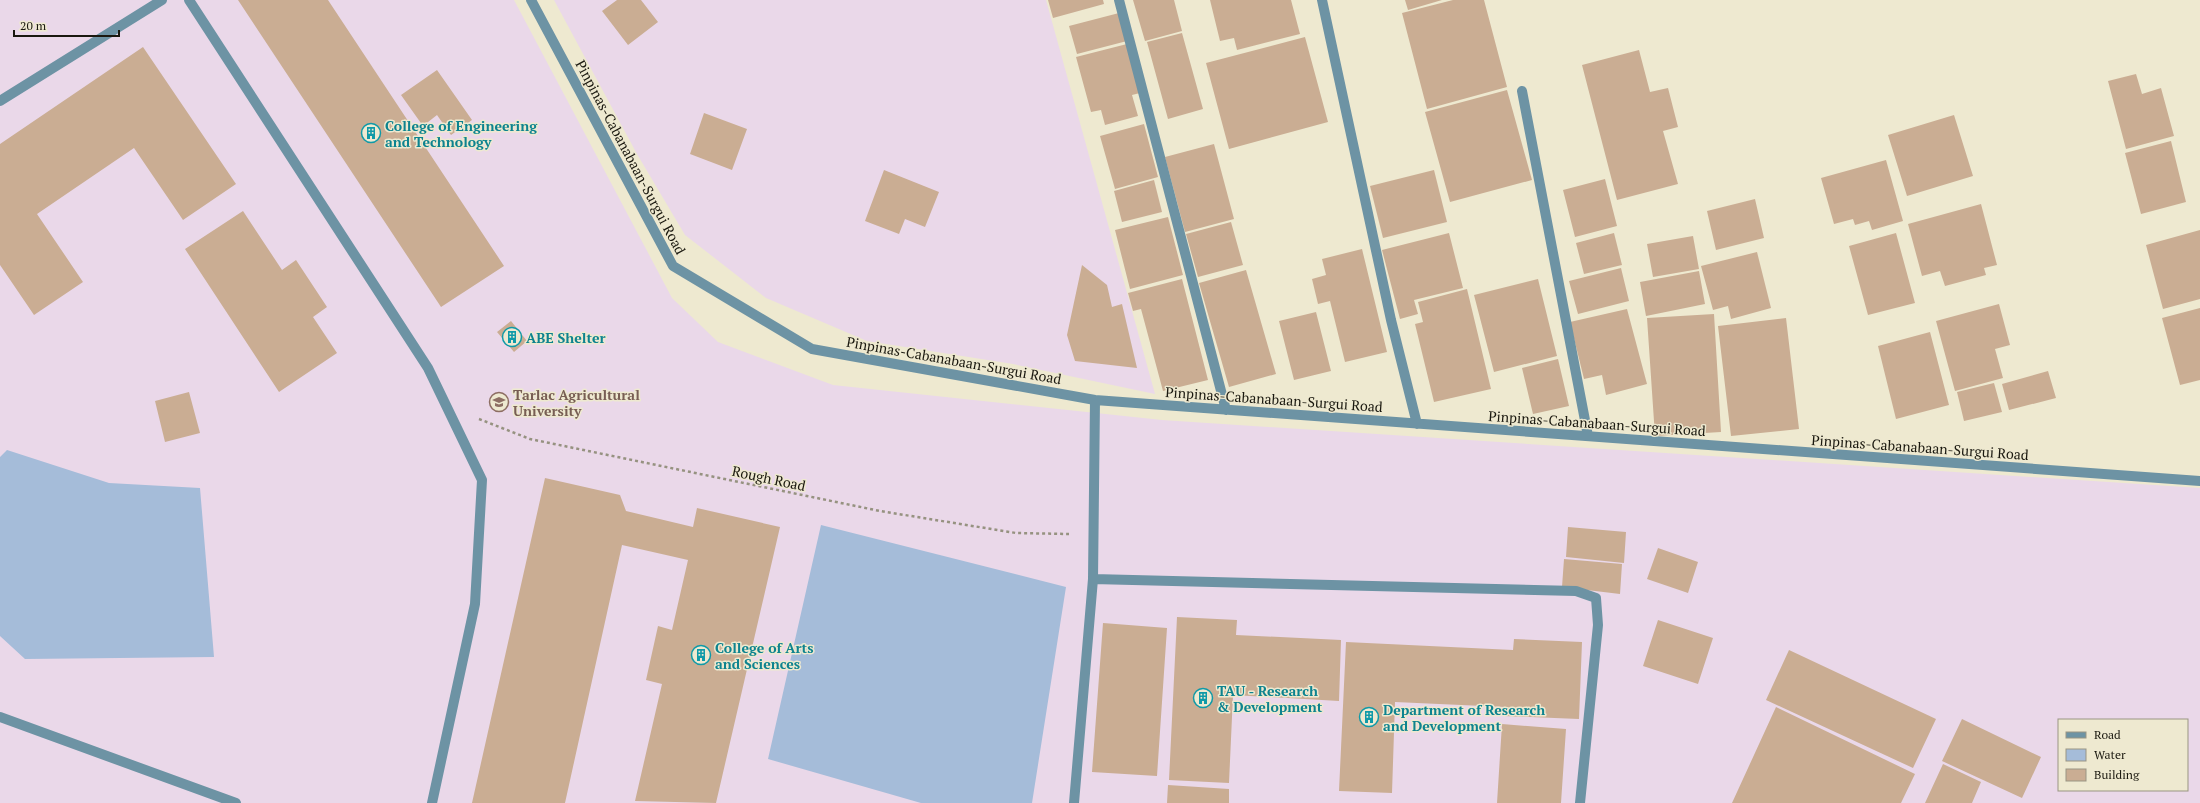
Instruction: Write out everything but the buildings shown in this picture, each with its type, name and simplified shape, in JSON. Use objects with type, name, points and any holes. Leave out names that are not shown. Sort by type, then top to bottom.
[{"type":"street","points":[[0,101],[162,0]]},
{"type":"street","points":[[189,0],[428,368],[482,480],[475,604],[432,803]]},
{"type":"street","name":"Pinpinas-Cabanabaan-Surgui Road","points":[[531,0],[673,266],[812,349],[1094,400],[2200,482]]},
{"type":"street","points":[[1119,0],[1226,410]]},
{"type":"street","points":[[1322,0],[1391,320],[1417,424]]},
{"type":"street","points":[[1522,91],[1588,436]]},
{"type":"street","points":[[1074,803],[1093,579],[1094,400]]},
{"type":"street","points":[[1093,579],[1576,591],[1596,598],[1598,625],[1580,803]]},
{"type":"street","points":[[0,717],[236,803]]},
{"type":"path","name":"Rough Road","points":[[447,406],[530,439],[880,511],[1016,533],[1093,535]]},
{"type":"shaded area","name":"Tarlac Agricultural University","points":[[0,0],[514,0],[672,298],[718,342],[833,385],[1162,420],[2200,488],[2200,803],[0,803]]},
{"type":"shaded area","points":[[554,0],[1046,0],[1155,394],[1013,364],[867,341],[766,298],[685,235],[637,154]]},
{"type":"water","points":[[7,450],[109,483],[200,488],[214,657],[25,659],[0,636],[0,457]]},
{"type":"water","points":[[821,525],[1066,587],[1032,803],[921,803],[768,759]]},
{"type":"place","name":"College of Engineering and Technology","points":[[371,133]]},
{"type":"place","name":"ABE Shelter","points":[[512,337]]},
{"type":"place","name":"Tarlac Agricultural University","points":[[499,402]]},
{"type":"place","name":"College of Arts and Sciences","points":[[701,655]]},
{"type":"place","name":"TAU - Research & Development","points":[[1203,698]]},
{"type":"place","name":"Department of Research and Development","points":[[1369,717]]}]
